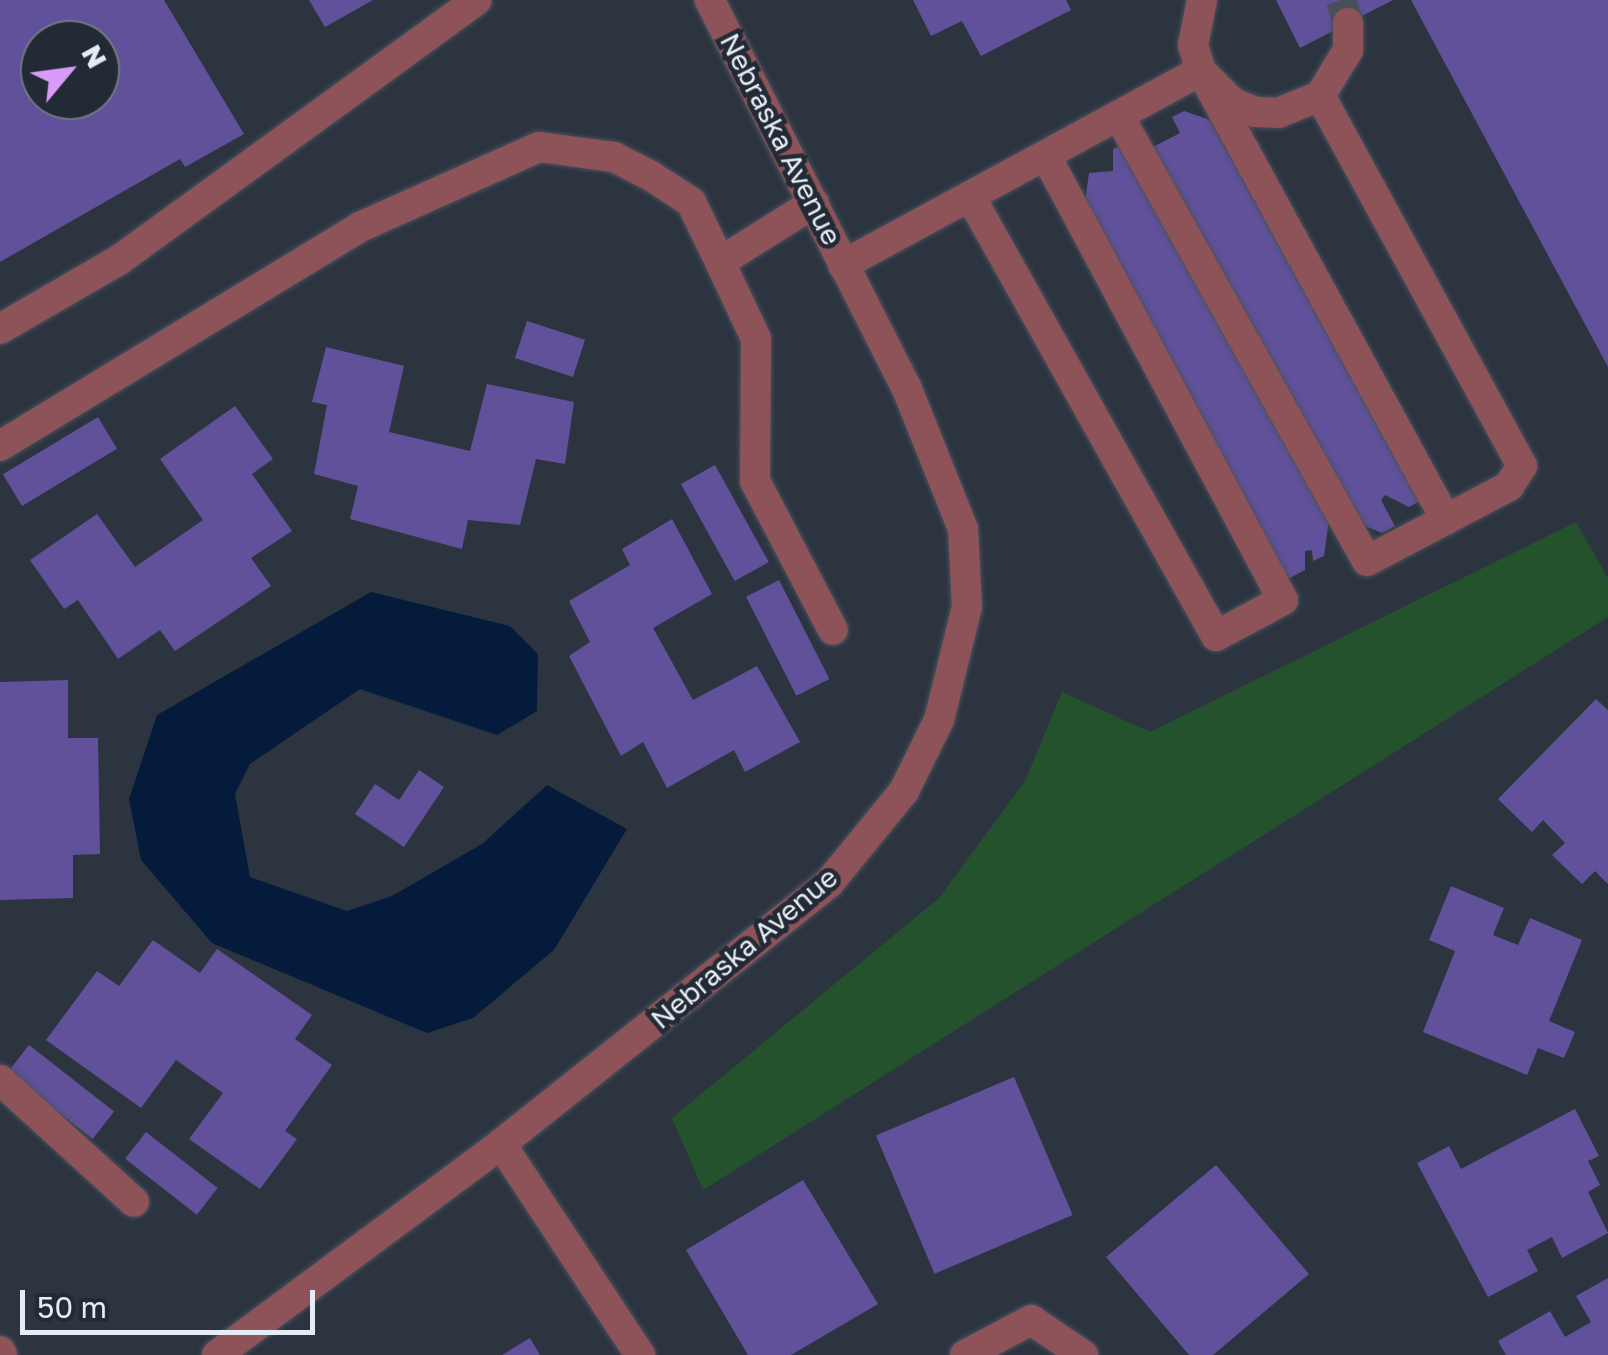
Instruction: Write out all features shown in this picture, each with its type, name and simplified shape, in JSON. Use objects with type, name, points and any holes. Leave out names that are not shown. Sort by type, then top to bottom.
[{"type":"street","points":[[0,329],[119,260],[478,0]]},
{"type":"street","name":"Nebraska Avenue","points":[[217,1355],[252,1344],[829,883],[904,791],[939,720],[966,607],[963,529],[907,390],[710,0]]},
{"type":"street","points":[[1202,0],[1193,46],[1202,71],[1446,520]]},
{"type":"street","points":[[1202,71],[1224,96],[1255,112],[1278,113],[1320,96],[1348,50],[1348,23]]},
{"type":"street","points":[[843,264],[1202,71]]},
{"type":"street","points":[[1119,116],[1367,561],[1509,486],[1522,466],[1320,96]]},
{"type":"street","points":[[0,446],[360,227],[539,146],[614,156],[690,202],[756,339],[755,481],[833,630]]},
{"type":"street","points":[[970,196],[1216,636],[1283,600],[1046,156]]},
{"type":"street","points":[[720,262],[814,204]]},
{"type":"street","points":[[0,1080],[134,1202]]},
{"type":"street","points":[[501,1144],[640,1355]]},
{"type":"street","points":[[965,1355],[1032,1320],[1084,1355]]},
{"type":"green space","points":[[1576,522],[1608,578],[1608,617],[703,1190],[672,1118],[939,898],[1025,781],[1062,692],[1150,732]]},
{"type":"water","points":[[371,592],[510,626],[538,654],[537,711],[497,735],[360,689],[250,764],[235,794],[250,877],[347,911],[392,896],[482,844],[547,785],[627,829],[554,950],[473,1018],[427,1033],[212,943],[141,860],[129,799],[157,715]]},
{"type":"building","points":[[0,0],[164,0],[244,134],[185,167],[180,159],[0,262]]},
{"type":"building","points":[[309,0],[373,0],[325,27]]},
{"type":"building","points":[[913,0],[1066,0],[1071,10],[981,56],[962,21],[931,36]]},
{"type":"building","points":[[1276,0],[1393,0],[1300,48]]},
{"type":"building","points":[[1411,0],[1608,0],[1608,367]]},
{"type":"building","points":[[1184,111],[1210,120],[1420,501],[1409,507],[1385,495],[1381,500],[1395,526],[1382,533],[1360,524],[1151,148],[1180,133],[1172,117]]},
{"type":"building","points":[[1126,143],[1329,520],[1324,556],[1313,561],[1312,550],[1305,551],[1305,570],[1286,580],[1084,209],[1089,173],[1113,171],[1113,149]]},
{"type":"building","points":[[527,321],[585,340],[573,377],[515,358]]},
{"type":"building","points":[[326,347],[404,366],[389,432],[470,451],[487,384],[574,402],[565,464],[536,459],[520,525],[468,520],[462,549],[350,519],[358,486],[314,474],[327,405],[312,402]]},
{"type":"building","points":[[235,406],[273,459],[252,474],[292,531],[251,558],[271,586],[175,651],[160,630],[118,659],[78,600],[64,609],[30,560],[97,514],[135,567],[203,520],[160,459]]},
{"type":"building","points":[[98,417],[117,449],[22,506],[3,474]]},
{"type":"building","points":[[715,465],[769,562],[735,581],[681,484]]},
{"type":"building","points":[[672,519],[712,594],[653,628],[693,700],[757,666],[800,742],[745,772],[734,750],[667,788],[643,742],[621,756],[569,656],[590,642],[569,601],[630,565],[622,549]]},
{"type":"building","points":[[779,580],[829,679],[796,696],[746,597]]},
{"type":"building","points":[[68,680],[68,738],[98,738],[100,854],[73,855],[73,898],[0,900],[0,682]]},
{"type":"building","points":[[1596,699],[1608,710],[1608,884],[1595,871],[1582,884],[1552,855],[1565,843],[1543,820],[1532,832],[1498,799]]},
{"type":"building","points":[[419,770],[444,787],[404,847],[355,814],[375,784],[399,800]]},
{"type":"building","points":[[1451,886],[1504,908],[1493,935],[1518,945],[1530,918],[1582,940],[1549,1021],[1575,1032],[1564,1058],[1538,1048],[1527,1075],[1423,1032],[1455,951],[1429,940]]},
{"type":"building","points":[[153,940],[200,973],[217,949],[312,1015],[295,1039],[332,1065],[285,1131],[297,1139],[260,1189],[189,1139],[223,1093],[176,1060],[141,1108],[46,1040],[97,971],[119,986]]},
{"type":"building","points":[[29,1045],[114,1111],[93,1139],[7,1073]]},
{"type":"building","points":[[1014,1077],[1073,1215],[935,1274],[876,1136]]},
{"type":"building","points":[[1575,1109],[1599,1156],[1588,1161],[1600,1185],[1588,1192],[1608,1233],[1562,1258],[1552,1237],[1527,1250],[1538,1271],[1488,1297],[1417,1163],[1449,1146],[1461,1169]]},
{"type":"building","points":[[146,1132],[218,1188],[197,1215],[125,1159]]},
{"type":"building","points":[[1216,1165],[1309,1274],[1213,1355],[1189,1355],[1106,1257]]},
{"type":"building","points":[[803,1180],[878,1304],[791,1355],[748,1355],[686,1250]]},
{"type":"building","points":[[1608,1278],[1608,1355],[1506,1355],[1498,1341],[1550,1311],[1565,1337],[1591,1322],[1576,1296]]},
{"type":"building","points":[[530,1338],[540,1355],[502,1355]]},
{"type":"tunnel","points":[[1341,0],[1348,23]]}]
